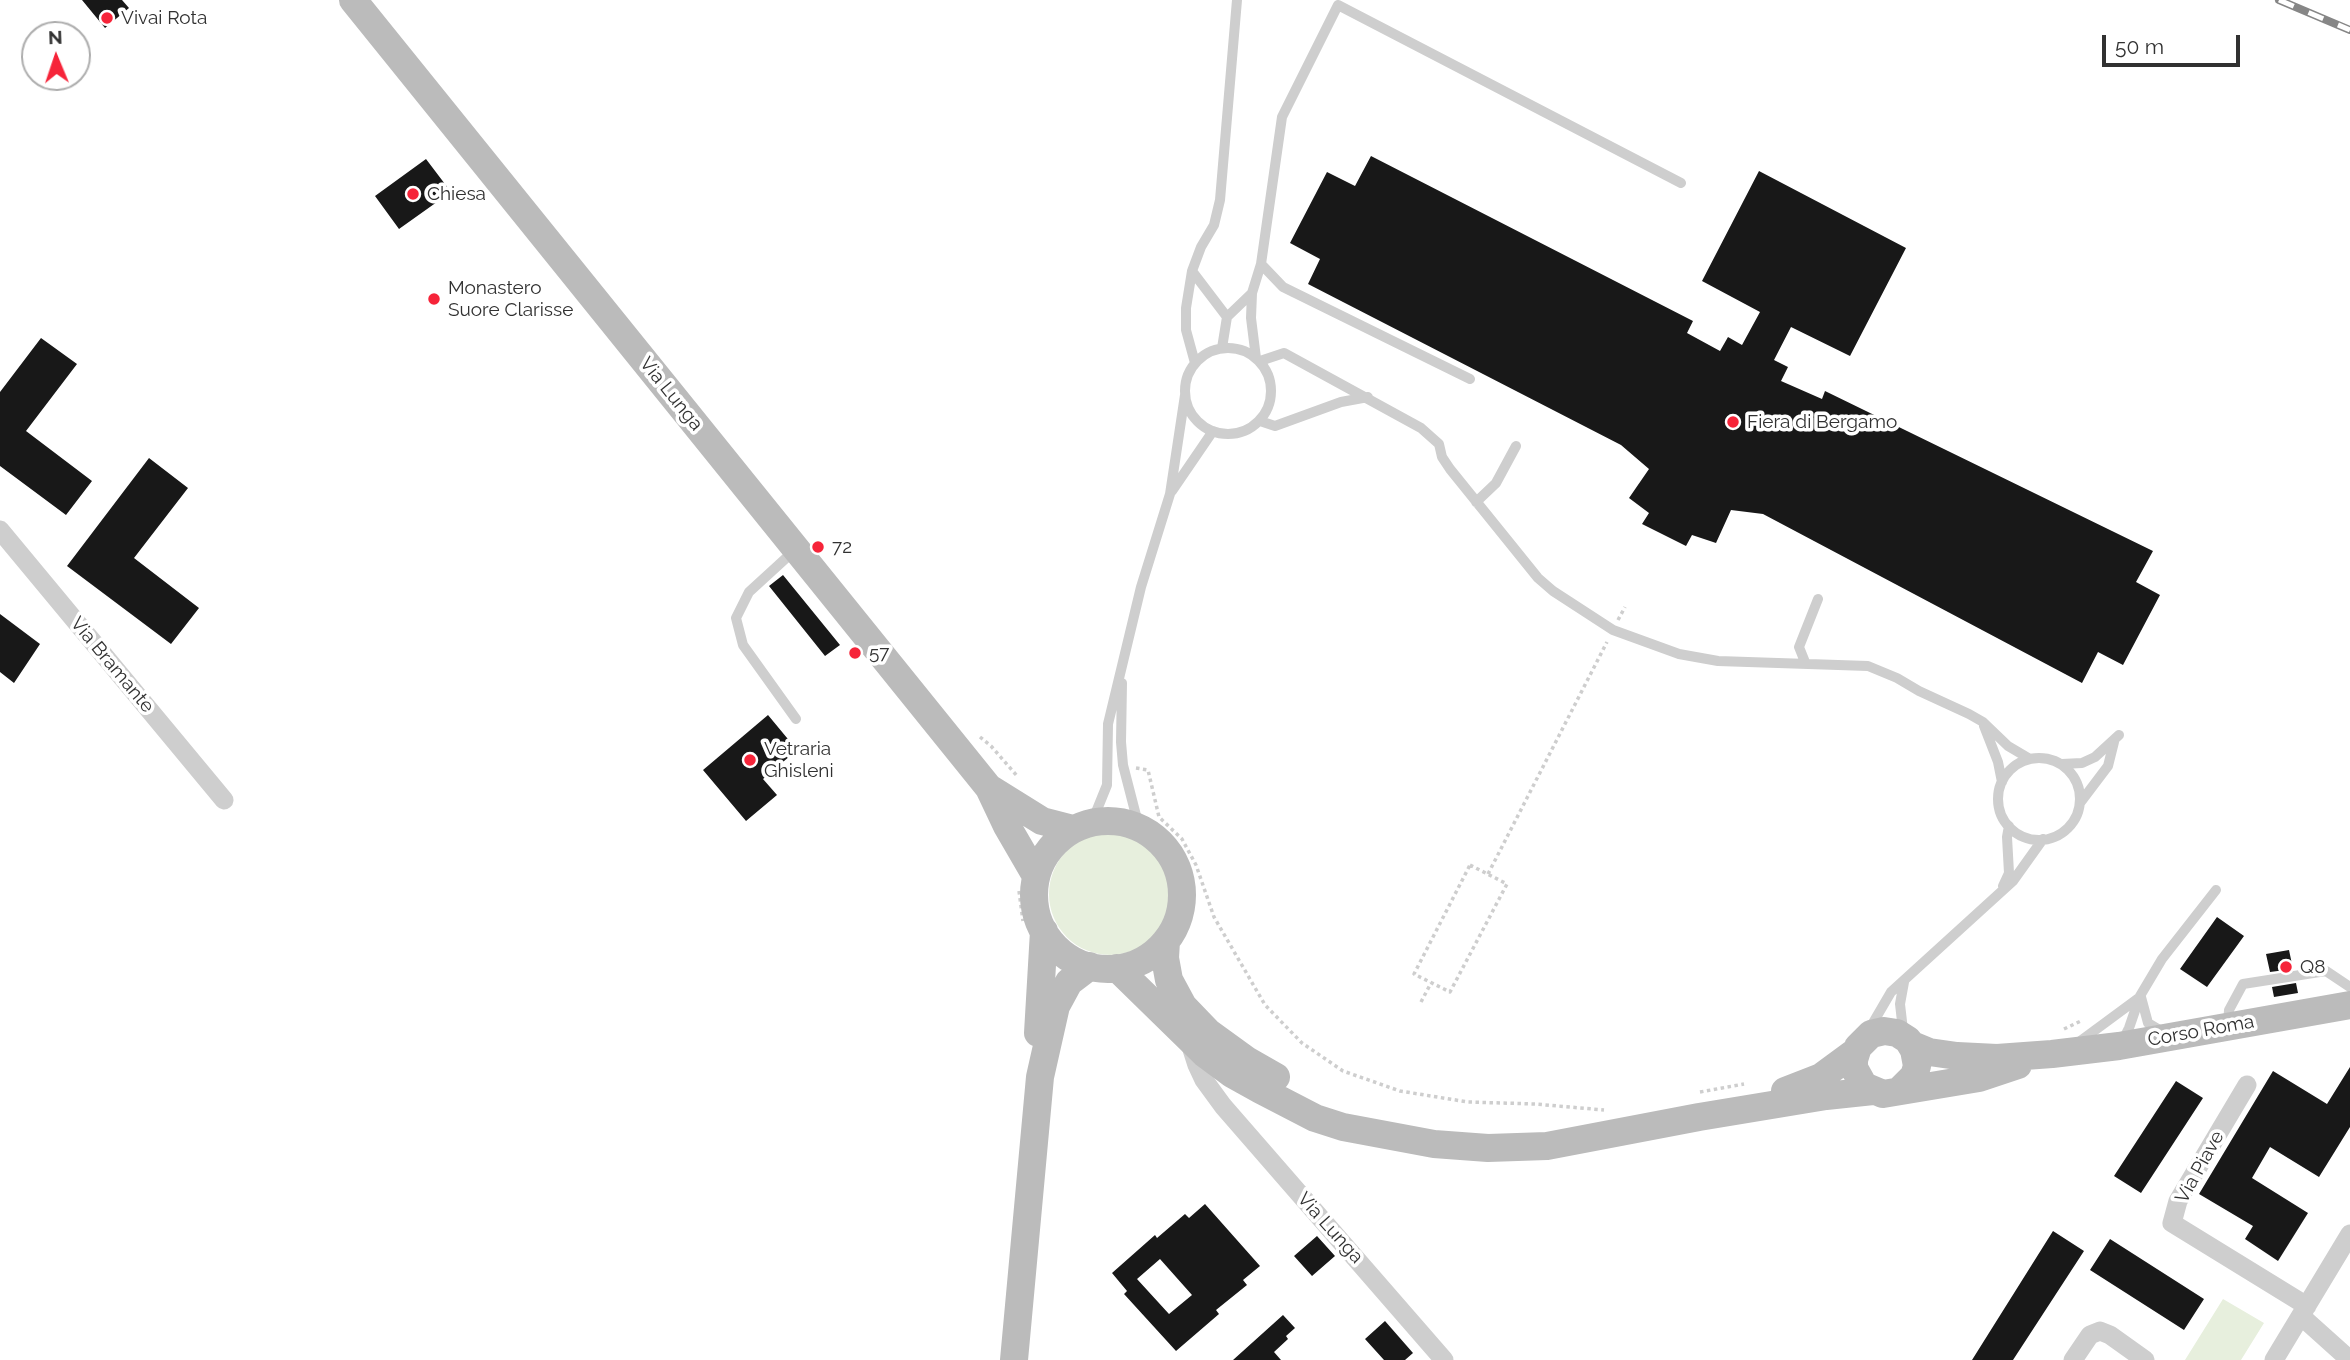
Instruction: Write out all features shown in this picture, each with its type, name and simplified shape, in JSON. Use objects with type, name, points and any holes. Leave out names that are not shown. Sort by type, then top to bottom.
[{"type":"street","name":"Via Lunga","points":[[353,0],[989,788],[1036,876]]},
{"type":"street","name":"Via Bramante","points":[[0,530],[224,800]]},
{"type":"street","name":"Via Lunga","points":[[989,788],[1042,821],[1083,826],[1111,821],[1139,827],[1161,843],[1176,865],[1180,877],[1180,913],[1166,941],[1148,957],[1132,965],[1104,967],[1069,958],[1052,943],[1035,909],[1036,876],[1049,849],[1083,826]]},
{"type":"street","points":[[1014,1360],[1040,1077],[1038,1024],[1044,931]]},
{"type":"street","name":"Via Lunga","points":[[1166,941],[1165,958],[1172,988],[1183,1006],[1208,1032],[1248,1061],[1377,1132]]},
{"type":"street","name":"Via Lunga","points":[[1104,967],[1225,1068],[1315,1118],[1343,1127],[1463,1147],[1547,1146],[1698,1105],[1810,1083],[1860,1045]]},
{"type":"street","points":[[1040,1077],[1056,1006],[1069,982],[1104,967]]},
{"type":"street","name":"Corso Roma","points":[[1860,1045],[1884,1031],[1929,1052],[1957,1056],[1997,1058],[2054,1054],[2119,1046],[2350,1005]]},
{"type":"street","name":"Via Lunga","points":[[1189,1038],[1196,1065],[1204,1080],[1256,1145],[1444,1360]]},
{"type":"street","points":[[1860,1045],[1854,1068],[1858,1077],[1886,1091],[1914,1076],[1916,1055],[1907,1040]]},
{"type":"street","name":"Corso Roma","points":[[1886,1091],[1979,1078],[2054,1054]]},
{"type":"street","points":[[1217,1096],[1220,1075],[1225,1068]]},
{"type":"street","name":"Via Piave","points":[[2247,1085],[2178,1201],[2172,1223],[2304,1311]]},
{"type":"street","name":"Via Lunga","points":[[1698,1105],[1886,1091]]},
{"type":"street","points":[[2274,1360],[2350,1234]]},
{"type":"street","points":[[2304,1311],[2350,1360]]},
{"type":"street","points":[[2073,1360],[2090,1335],[2100,1331],[2145,1360]]},
{"type":"lane","points":[[1195,363],[1186,330],[1186,308],[1192,271],[1201,247],[1214,225],[1220,200],[1237,0]]},
{"type":"lane","points":[[1258,359],[1251,318],[1252,293],[1261,264],[1282,117],[1338,5],[1681,183]]},
{"type":"lane","points":[[1261,264],[1283,287],[1470,379]]},
{"type":"lane","points":[[1192,271],[1227,317]]},
{"type":"lane","points":[[1222,348],[1227,317],[1252,293]]},
{"type":"lane","points":[[1083,826],[1107,785],[1108,724],[1141,587],[1170,494],[1185,384],[1195,363],[1203,356],[1222,348],[1234,348],[1258,359],[1268,371],[1271,384],[1268,410],[1260,421],[1241,432],[1227,434],[1202,426],[1194,417],[1185,395]]},
{"type":"lane","points":[[1258,359],[1284,353],[1422,428],[1438,444],[1450,469],[1538,578],[1553,591],[1613,630],[1679,654],[1718,661],[1868,666],[1969,713],[1983,722],[2008,746],[2030,759]]},
{"type":"lane","points":[[1260,421],[1275,426],[1341,402],[1368,397]]},
{"type":"lane","points":[[1170,494],[1213,431]]},
{"type":"lane","points":[[1476,502],[1496,483],[1516,446]]},
{"type":"lane","points":[[796,549],[749,592],[736,618],[743,645],[796,719]]},
{"type":"lane","points":[[1805,662],[1799,647],[1818,599]]},
{"type":"lane","points":[[1122,664],[1123,765],[1139,827]]},
{"type":"lane","points":[[1983,722],[1998,762],[2002,782]]},
{"type":"lane","points":[[2116,738],[2108,766],[2080,803],[2072,824],[2054,837],[2031,839],[2019,834],[2009,826],[2000,809],[1998,796],[2008,772],[2030,759],[2052,760],[2062,764],[2082,763],[2095,757],[2116,738]]},
{"type":"lane","points":[[2062,764],[2076,781],[2080,803]]},
{"type":"lane","points":[[2002,890],[2009,873],[2009,826]]},
{"type":"lane","points":[[1860,1045],[1891,992],[2013,881],[2043,839]]},
{"type":"lane","points":[[2119,1046],[2129,1028],[2140,996],[2162,959],[2216,890]]},
{"type":"lane","points":[[2228,1027],[2229,1010],[2243,984],[2326,971],[2350,987]]},
{"type":"lane","points":[[1904,982],[1900,1004],[1907,1040]]},
{"type":"lane","points":[[2140,996],[2148,1023],[2172,1036]]},
{"type":"lane","points":[[2054,1054],[2077,1043],[2140,996]]},
{"type":"path","points":[[1488,874],[1625,607]]},
{"type":"path","points":[[951,741],[967,728],[991,746],[1025,785]]},
{"type":"path","points":[[1123,765],[1148,770],[1158,817],[1182,839],[1196,865],[1214,917],[1265,1005],[1302,1042],[1343,1071],[1400,1091],[1468,1102],[1535,1104],[1616,1112]]},
{"type":"path","points":[[1470,865],[1488,874],[1507,884],[1450,992],[1414,974],[1470,865]]},
{"type":"path","points":[[1421,1002],[1431,983]]},
{"type":"path","points":[[1698,1105],[1749,1083]]},
{"type":"green space","points":[[1110,833],[1133,837],[1153,851],[1167,871],[1171,894],[1167,917],[1153,937],[1133,951],[1110,955],[1087,951],[1067,937],[1053,917],[1049,894],[1053,871],[1067,851],[1087,837]]},
{"type":"green space","points":[[2223,1299],[2264,1323],[2241,1360],[2185,1360]]},
{"type":"building","name":"Vivai Rota","points":[[82,0],[122,0],[129,8],[105,28]]},
{"type":"building","name":"Fiera di Bergamo","points":[[1371,156],[1693,321],[1687,333],[1720,351],[1728,337],[1742,345],[1760,312],[1702,281],[1759,171],[1906,248],[1850,356],[1791,327],[1774,360],[1788,367],[1781,381],[1822,399],[1825,391],[2153,551],[2136,582],[2160,595],[2123,665],[2098,652],[2082,683],[1763,514],[1731,510],[1716,543],[1692,535],[1686,546],[1642,524],[1649,513],[1629,498],[1649,469],[1621,445],[1308,284],[1320,259],[1290,243],[1327,172],[1355,186]]},
{"type":"building","name":"Chiesa","points":[[426,159],[451,192],[399,229],[375,196]]},
{"type":"building","points":[[41,338],[77,364],[26,431],[92,481],[66,515],[0,466],[0,392]]},
{"type":"building","points":[[149,458],[188,488],[134,558],[199,608],[171,644],[67,566]]},
{"type":"building","points":[[783,575],[840,645],[825,656],[769,586]]},
{"type":"building","points":[[0,614],[40,644],[14,683],[0,672]]},
{"type":"building","name":"Vetraria Ghisleni","points":[[768,715],[797,750],[763,779],[777,795],[746,821],[703,770]]},
{"type":"building","points":[[2217,917],[2244,936],[2207,987],[2180,969]]},
{"type":"building","points":[[2289,950],[2293,969],[2270,972],[2266,954]]},
{"type":"building","points":[[2296,983],[2298,993],[2274,997],[2272,987]]},
{"type":"building","points":[[2350,1067],[2350,1127],[2319,1177],[2270,1147],[2252,1178],[2308,1213],[2278,1261],[2245,1239],[2253,1226],[2199,1194],[2273,1071],[2327,1104]]},
{"type":"building","points":[[2176,1081],[2203,1098],[2141,1193],[2114,1176]]},
{"type":"building","points":[[1205,1204],[1260,1266],[1243,1280],[1247,1285],[1216,1310],[1219,1314],[1176,1351],[1124,1294],[1127,1291],[1112,1273],[1155,1235],[1157,1238],[1185,1214],[1189,1218]],"holes":[[[1160,1259],[1192,1295],[1169,1314],[1137,1279]]]},
{"type":"building","points":[[2053,1231],[2084,1251],[2013,1360],[1972,1360]]},
{"type":"building","points":[[1317,1236],[1335,1256],[1312,1276],[1294,1256]]},
{"type":"building","points":[[2110,1239],[2204,1299],[2184,1330],[2090,1270]]},
{"type":"building","points":[[1283,1315],[1295,1328],[1274,1352],[1281,1360],[1233,1360]]},
{"type":"building","points":[[1385,1321],[1413,1353],[1405,1360],[1384,1360],[1365,1339]]},
{"type":"railway","points":[[2279,0],[2350,30]]},
{"type":"place","name":"Vivai Rota","points":[[107,18]]},
{"type":"place","name":"Chiesa","points":[[413,194]]},
{"type":"place","name":"Monastero Suore Clarisse","points":[[434,299]]},
{"type":"place","name":"Fiera di Bergamo","points":[[1733,422]]},
{"type":"place","name":"72","points":[[818,547]]},
{"type":"place","name":"57","points":[[855,653]]},
{"type":"place","name":"Vetraria Ghisleni","points":[[750,760]]},
{"type":"place","name":"Q8","points":[[2286,967]]}]
